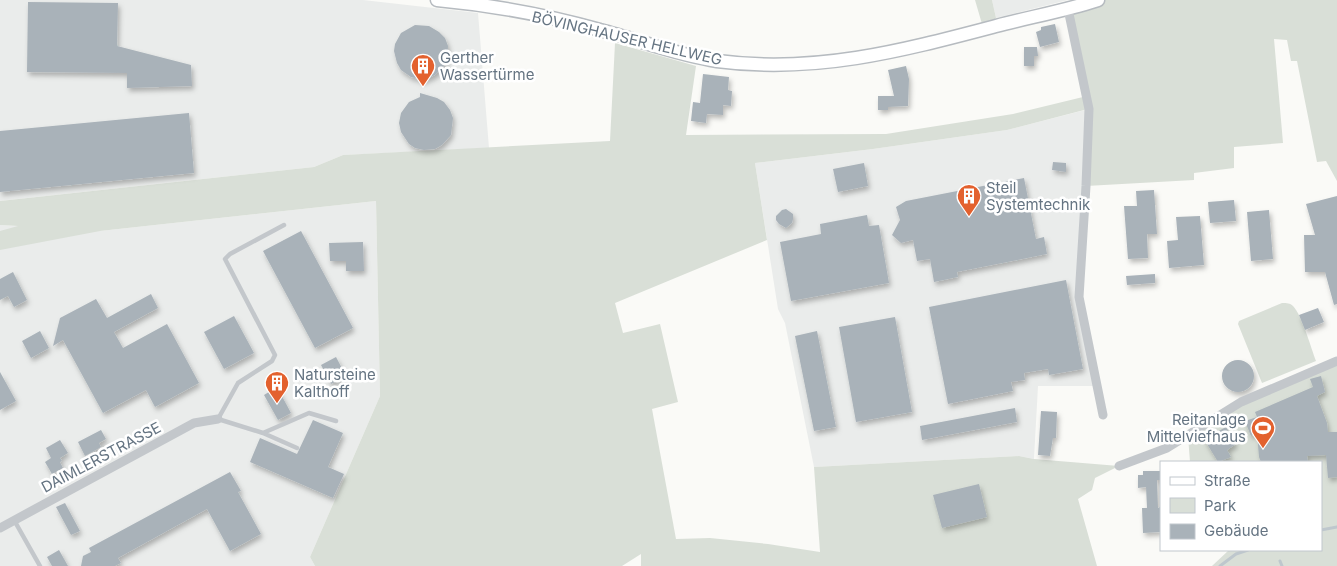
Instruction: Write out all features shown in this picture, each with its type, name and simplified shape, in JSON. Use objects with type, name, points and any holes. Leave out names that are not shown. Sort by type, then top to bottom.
[{"type":"street","name":"BÖVINGHAUSER HELLWEG","points":[[437,0],[559,19],[695,57],[759,65],[813,64],[870,57],[1098,0]]},
{"type":"street","points":[[1068,9],[1089,108],[1079,297],[1103,415]]},
{"type":"street","points":[[1119,466],[1167,448],[1241,402],[1337,361]]},
{"type":"street","name":"DAIMLERSTRASSE","points":[[0,528],[194,423],[218,419]]},
{"type":"lane","points":[[284,225],[230,254],[225,259],[275,356],[272,361],[238,383],[218,419],[264,433],[297,448]]},
{"type":"lane","points":[[264,433],[309,413],[336,422]]},
{"type":"lane","points":[[14,520],[40,566]]},
{"type":"shaded area","points":[[0,0],[363,0],[478,13],[489,148],[343,155],[314,167],[0,201]]},
{"type":"shaded area","points":[[992,0],[1068,0],[996,18]]},
{"type":"shaded area","points":[[1089,109],[1079,297],[1097,386],[1038,386],[1034,459],[1019,456],[814,467],[785,323],[778,309],[755,163],[1007,130]]},
{"type":"shaded area","points":[[376,201],[380,396],[310,557],[315,566],[0,566],[0,225],[100,231]]},
{"type":"green space","points":[[975,0],[992,0],[996,18],[991,22],[982,24]]},
{"type":"green space","points":[[1102,0],[1337,0],[1337,181],[1326,161],[1317,162],[1297,61],[1291,61],[1287,40],[1274,39],[1283,143],[1234,147],[1234,168],[1194,173],[1194,180],[1086,186],[1088,109],[1007,130],[755,163],[767,240],[615,303],[623,333],[660,324],[678,402],[652,409],[676,539],[710,538],[820,552],[814,467],[1019,456],[1119,466],[1095,478],[1092,490],[1078,499],[1097,566],[641,566],[641,554],[622,566],[315,566],[310,557],[380,396],[376,201],[100,231],[0,250],[0,231],[18,226],[0,225],[0,201],[314,167],[343,155],[610,141],[615,43],[696,66],[686,135],[886,134],[1013,114],[1083,97],[1070,9]]},
{"type":"green space","points":[[1282,303],[1291,304],[1296,310],[1316,361],[1262,383],[1238,324],[1239,321]]},
{"type":"green space","name":"Reitanlage Mittelviefhaus","points":[[1337,361],[1337,566],[1212,566],[1228,551],[1322,551],[1322,461],[1190,461],[1188,436],[1241,402]]},
{"type":"building","points":[[28,2],[118,3],[117,46],[191,65],[192,86],[127,88],[127,73],[27,72]]},
{"type":"building","points":[[1055,24],[1059,42],[1040,47],[1036,32],[1041,30],[1041,27]]},
{"type":"building","points":[[415,25],[429,26],[439,32],[445,38],[448,46],[447,61],[443,67],[435,75],[420,82],[420,79],[411,77],[401,70],[394,51],[395,44],[401,33]]},
{"type":"building","points":[[1024,47],[1037,47],[1038,56],[1034,56],[1034,66],[1024,66]]},
{"type":"building","points":[[906,66],[909,79],[908,106],[888,107],[888,110],[878,110],[878,96],[894,96],[888,70]]},
{"type":"building","points":[[703,74],[729,77],[728,90],[732,91],[731,106],[723,105],[723,115],[707,114],[706,123],[691,121],[693,102],[700,103]]},
{"type":"building","points":[[420,93],[444,102],[453,118],[451,135],[442,145],[435,149],[424,150],[415,148],[409,144],[401,132],[399,123],[401,113],[409,102],[420,97]]},
{"type":"building","points":[[189,113],[194,173],[0,192],[0,131]]},
{"type":"building","points":[[1053,162],[1066,163],[1066,172],[1052,170]]},
{"type":"building","points":[[864,163],[868,186],[838,192],[833,169]]},
{"type":"building","name":"Steil Systemtechnik","points":[[1024,178],[1036,239],[1044,237],[1047,254],[957,272],[958,277],[934,282],[930,259],[917,261],[913,240],[901,243],[892,235],[900,220],[896,207],[906,201]]},
{"type":"building","points":[[1154,190],[1157,234],[1147,234],[1148,258],[1128,259],[1124,206],[1137,206],[1136,191]]},
{"type":"building","points":[[1337,196],[1337,304],[1334,305],[1325,272],[1305,272],[1304,235],[1315,235],[1306,204]]},
{"type":"building","points":[[1234,200],[1236,221],[1210,223],[1208,202]]},
{"type":"building","points":[[786,209],[793,214],[793,219],[792,223],[786,228],[779,224],[776,216]]},
{"type":"building","points":[[1269,210],[1273,259],[1251,261],[1247,212]]},
{"type":"building","points":[[867,215],[869,226],[879,225],[889,283],[791,301],[780,242],[821,234],[820,224]]},
{"type":"building","points":[[1200,216],[1204,265],[1169,268],[1167,241],[1178,240],[1176,217]]},
{"type":"building","points":[[301,231],[353,328],[315,348],[263,251]]},
{"type":"building","points":[[363,242],[364,271],[346,271],[346,261],[330,261],[329,243]]},
{"type":"building","points":[[13,272],[27,300],[14,307],[8,296],[0,300],[0,279]]},
{"type":"building","points":[[1155,274],[1155,283],[1127,285],[1126,276]]},
{"type":"building","points":[[1066,280],[1083,369],[1049,375],[1048,369],[1024,373],[1025,380],[1011,382],[1013,391],[948,404],[929,307]]},
{"type":"building","points":[[151,294],[158,308],[114,332],[123,348],[167,324],[199,383],[155,407],[146,390],[103,413],[63,340],[53,346],[60,318],[96,299],[107,318]]},
{"type":"building","points":[[1318,308],[1324,322],[1305,330],[1299,315]]},
{"type":"building","points":[[234,316],[254,353],[224,369],[204,332]]},
{"type":"building","points":[[895,317],[912,412],[856,422],[839,327]]},
{"type":"building","points":[[40,331],[49,348],[31,358],[22,341]]},
{"type":"building","points":[[817,331],[836,427],[814,431],[795,336]]},
{"type":"building","points":[[336,357],[346,376],[331,384],[321,365]]},
{"type":"building","points":[[1238,360],[1244,361],[1249,365],[1253,370],[1253,382],[1249,387],[1244,391],[1238,392],[1232,391],[1227,387],[1223,382],[1222,376],[1223,370],[1227,365],[1232,361]]},
{"type":"building","points":[[0,372],[16,401],[0,410]]},
{"type":"building","points":[[1321,376],[1325,392],[1317,396],[1327,423],[1328,432],[1337,432],[1337,477],[1328,478],[1326,455],[1307,456],[1308,461],[1261,461],[1257,433],[1251,436],[1245,421],[1257,417],[1255,412],[1313,387],[1310,379]]},
{"type":"building","name":"Natursteine Kalthoff","points":[[277,387],[291,413],[278,420],[264,395]]},
{"type":"building","points":[[1015,408],[1017,422],[922,440],[920,426]]},
{"type":"building","points":[[1041,411],[1057,412],[1056,438],[1053,438],[1050,456],[1038,455]]},
{"type":"building","points":[[313,420],[343,433],[328,467],[344,474],[333,498],[250,462],[260,438],[297,454]]},
{"type":"building","points":[[1226,427],[1236,444],[1227,450],[1231,457],[1217,461],[1204,439]]},
{"type":"building","points":[[101,430],[106,439],[99,443],[101,447],[85,456],[78,442]]},
{"type":"building","points":[[60,440],[68,453],[60,458],[63,468],[52,474],[45,462],[51,458],[46,448]]},
{"type":"building","points":[[1143,471],[1160,471],[1160,480],[1157,480],[1160,532],[1143,533],[1142,508],[1147,508],[1146,487],[1138,488],[1138,475],[1143,475]]},
{"type":"building","points":[[230,472],[241,491],[238,492],[261,534],[230,551],[207,509],[118,558],[121,563],[115,566],[81,566],[83,556],[91,552],[89,548]]},
{"type":"building","points":[[979,484],[987,517],[942,528],[933,495]]},
{"type":"building","points":[[65,503],[80,531],[71,535],[56,507]]},
{"type":"building","points":[[59,550],[68,566],[52,566],[47,557]]},
{"type":"waterway","points":[[1322,530],[1337,527]]},
{"type":"waterway","points":[[1220,566],[1236,554],[1245,551]]},
{"type":"waterway","points":[[1280,561],[1282,566]]},
{"type":"place","name":"Gerther Wassertürme","points":[[423,87]]},
{"type":"place","name":"Steil Systemtechnik","points":[[969,217]]},
{"type":"place","name":"Natursteine Kalthoff","points":[[277,404]]},
{"type":"place","name":"Reitanlage Mittelviefhaus","points":[[1263,449]]}]
